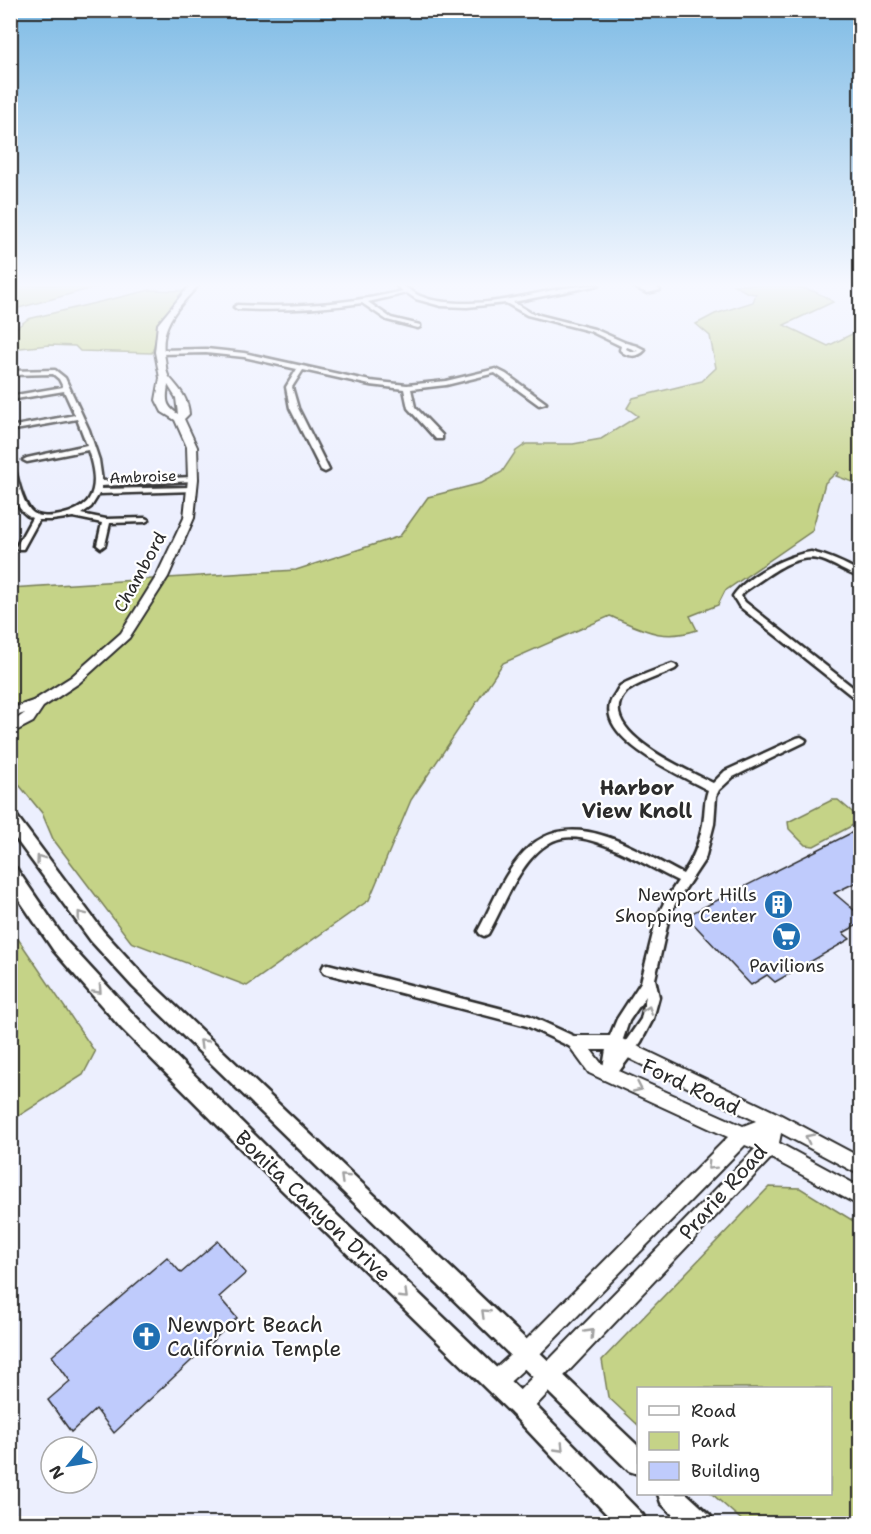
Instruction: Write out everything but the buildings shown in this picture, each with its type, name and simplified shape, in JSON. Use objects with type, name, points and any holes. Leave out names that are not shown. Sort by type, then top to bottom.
[{"type":"main road","points":[[10,819],[97,936],[139,982],[637,1460]]},
{"type":"main road","name":"Bonita Canyon Drive","points":[[10,872],[60,946],[128,1022],[287,1181],[520,1406],[634,1524]]},
{"type":"main road","points":[[671,1495],[701,1524]]},
{"type":"street","name":"Chambord","points":[[160,357],[164,378],[162,399],[165,410],[182,416]]},
{"type":"street","points":[[251,357],[370,383],[407,387],[446,383],[496,371],[542,403]]},
{"type":"street","points":[[301,368],[289,387],[294,408],[325,471]]},
{"type":"street","name":"Ambroise","points":[[10,373],[55,372],[62,378],[97,463],[97,488],[84,511],[74,515]]},
{"type":"street","name":"Chambord","points":[[10,714],[38,704],[75,680],[125,635],[162,577],[189,518],[193,484],[192,447],[182,416],[185,408],[169,380],[164,378]]},
{"type":"street","points":[[407,387],[412,408],[439,437]]},
{"type":"street","points":[[10,398],[66,389]]},
{"type":"street","points":[[162,399],[179,396]]},
{"type":"street","points":[[15,428],[78,417]]},
{"type":"street","points":[[27,460],[90,447]]},
{"type":"street","points":[[10,466],[29,514],[37,517],[74,515],[106,521],[145,520]]},
{"type":"street","name":"Ambroise","points":[[97,488],[193,484]]},
{"type":"street","points":[[10,501],[22,499]]},
{"type":"street","points":[[20,547],[37,517]]},
{"type":"street","points":[[101,544],[106,521]]},
{"type":"street","points":[[861,575],[824,555],[811,553],[795,557],[776,568],[742,589],[737,596],[742,604],[861,698]]},
{"type":"street","points":[[672,667],[624,688],[614,702],[616,721],[625,733],[650,752],[714,788]]},
{"type":"street","name":"Chambord","points":[[10,730],[28,719],[38,704]]},
{"type":"street","points":[[609,1074],[621,1046],[623,1019],[644,990],[649,977],[663,917],[699,859],[714,788],[729,774],[801,740]]},
{"type":"street","points":[[484,931],[523,861],[541,844],[567,833],[580,832],[600,836],[685,880]]},
{"type":"street","name":"Ford Road","points":[[328,969],[530,1021],[575,1043],[621,1046],[861,1166]]},
{"type":"street","points":[[621,1046],[637,1038],[652,999],[649,977]]},
{"type":"street","name":"Ford Road","points":[[575,1043],[595,1068],[769,1147],[861,1197]]},
{"type":"street","name":"Prarie Road","points":[[495,1382],[527,1353],[742,1135],[775,1121]]},
{"type":"street","name":"Prarie Road","points":[[520,1406],[769,1147],[775,1121]]},
{"type":"green space","points":[[714,357],[860,357],[860,485],[836,476],[839,473],[837,472],[825,483],[812,531],[725,591],[718,605],[690,616],[697,630],[673,635],[662,634],[642,629],[610,616],[503,663],[411,800],[369,900],[247,986],[131,942],[53,839],[42,813],[11,775],[10,588],[296,570],[400,536],[428,497],[482,483],[502,472],[516,451],[526,444],[573,444],[601,439],[638,416],[627,408],[633,398],[702,381],[716,368]]},
{"type":"green space","points":[[832,800],[838,800],[857,816],[857,823],[814,846],[805,845],[789,829],[788,822]]},
{"type":"green space","points":[[10,927],[95,1052],[83,1075],[11,1121]]},
{"type":"green space","points":[[769,1187],[800,1188],[860,1225],[860,1523],[745,1523],[713,1495],[832,1495],[832,1387],[637,1387],[637,1424],[608,1397],[602,1360]]},
{"type":"place","name":"Newport Hills Shopping Center","points":[[778,905]]},
{"type":"place","name":"Pavilions","points":[[787,937]]},
{"type":"place","name":"Newport Beach California Temple","points":[[146,1337]]},
{"type":"district","name":"Harbor View Knoll","points":[[637,800]]}]
